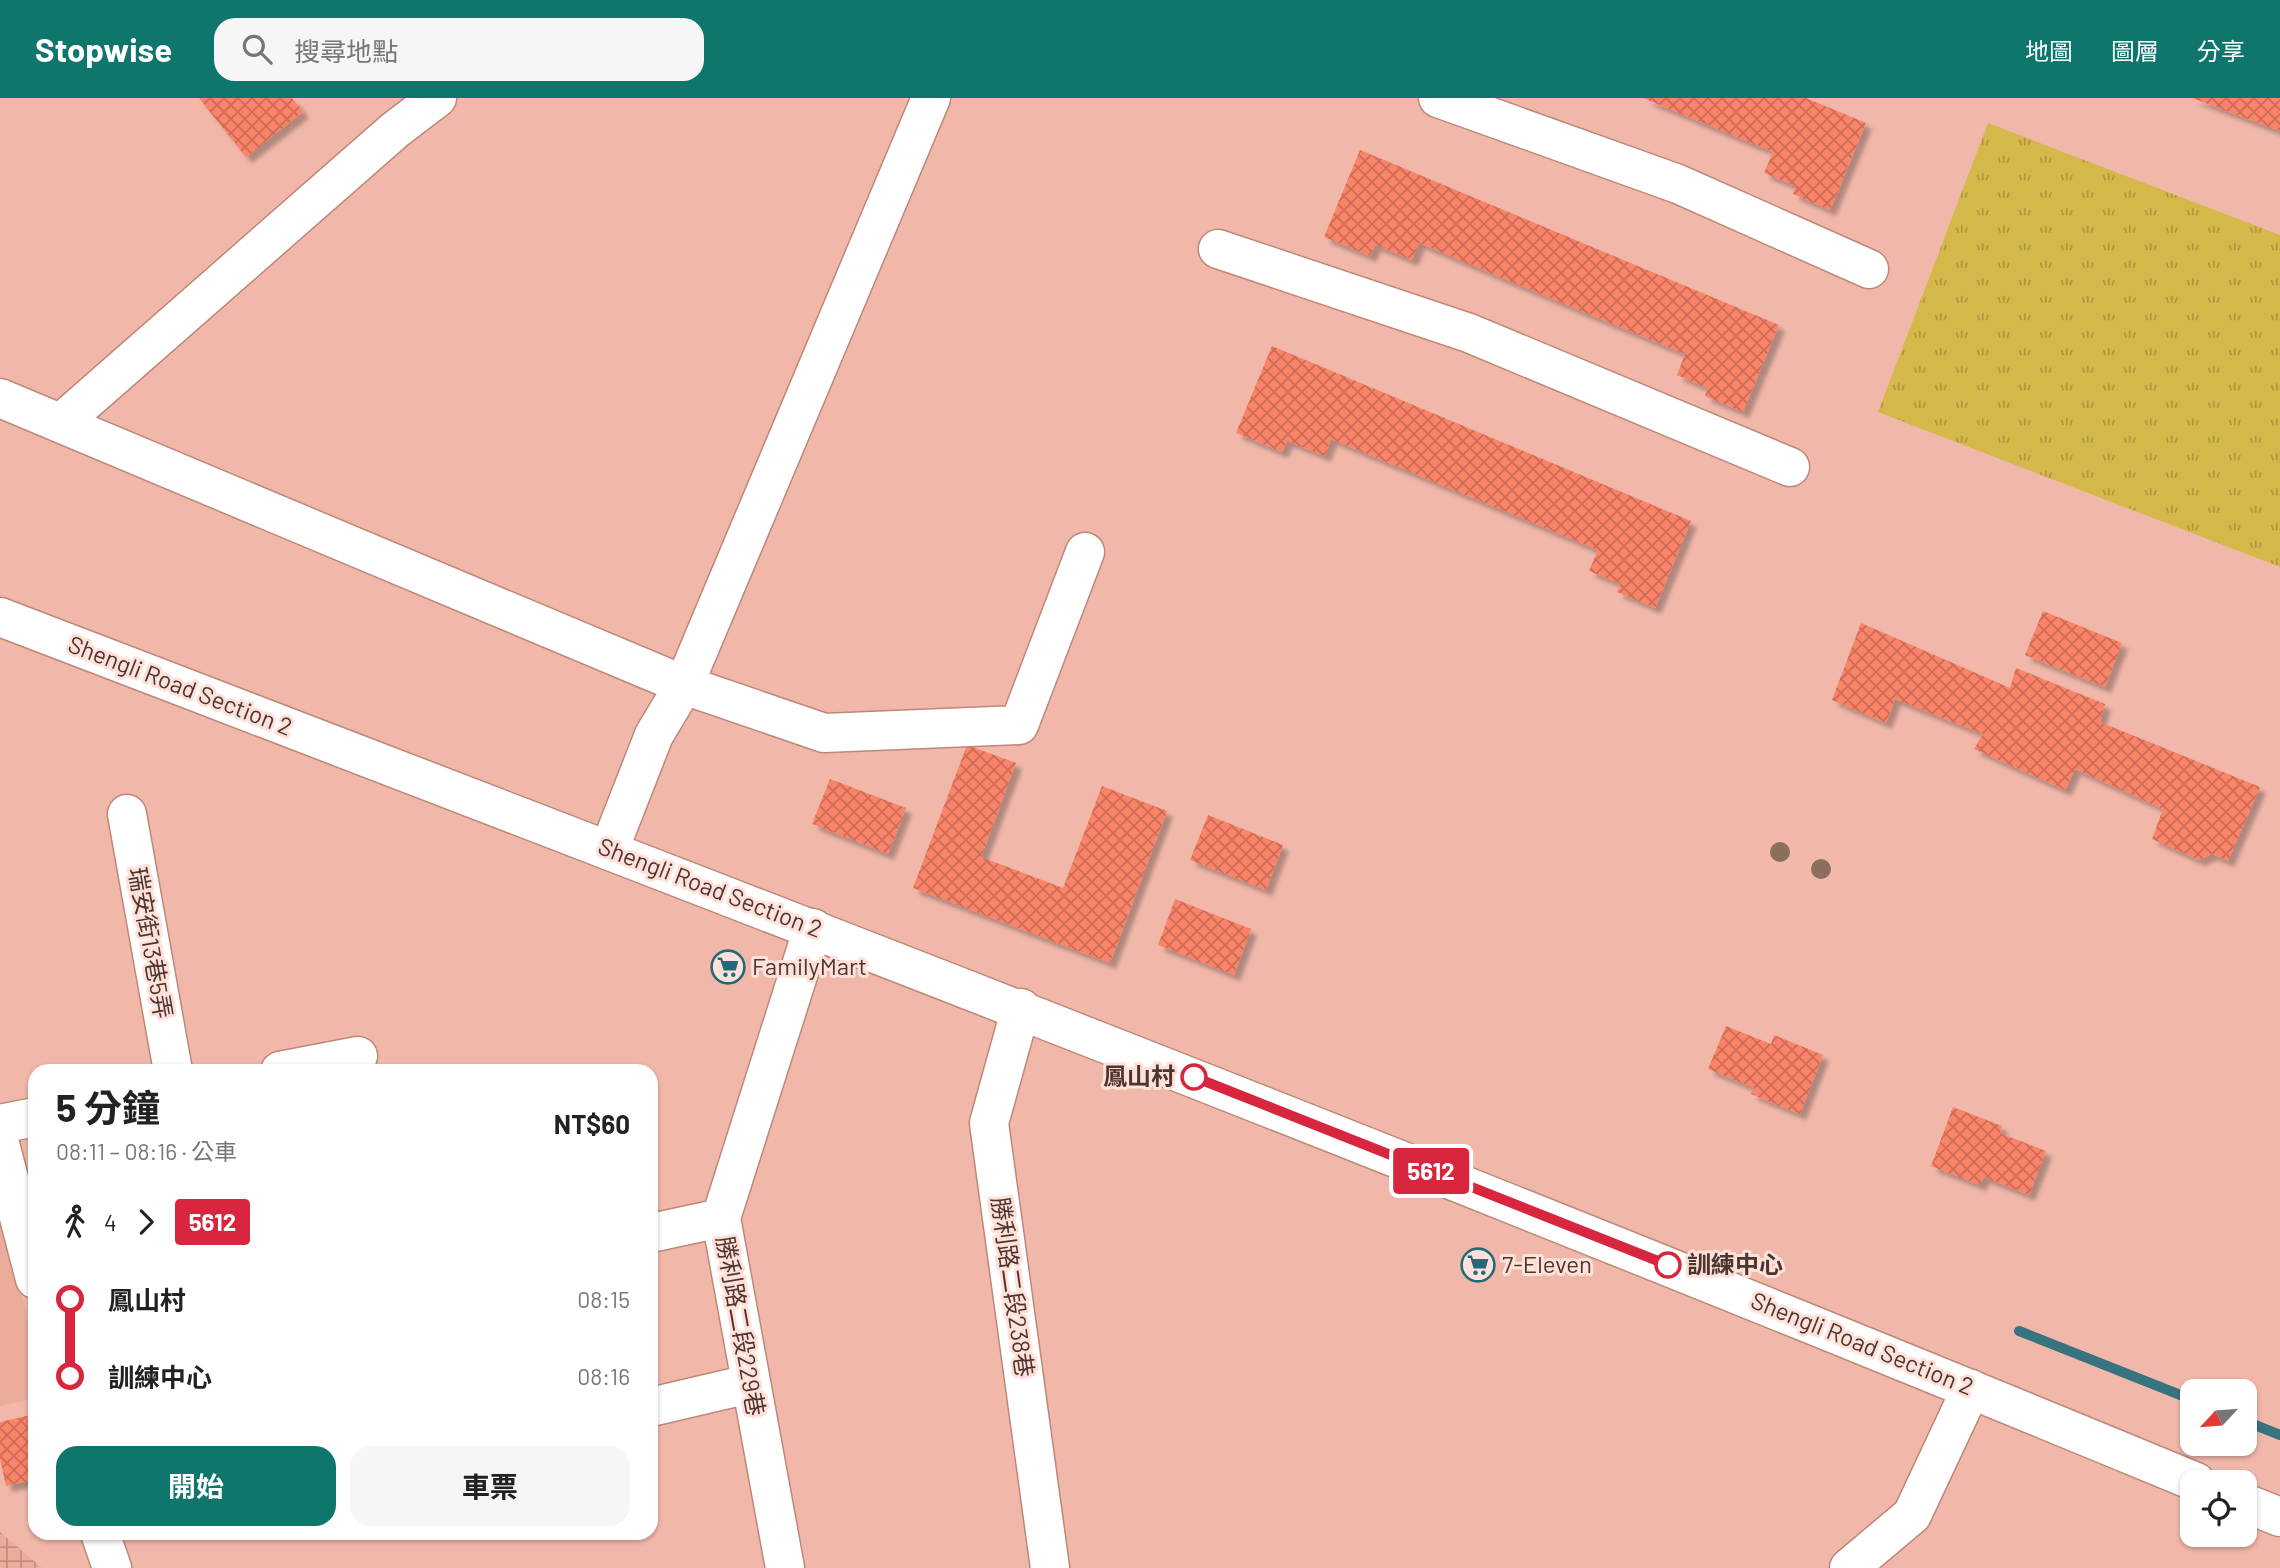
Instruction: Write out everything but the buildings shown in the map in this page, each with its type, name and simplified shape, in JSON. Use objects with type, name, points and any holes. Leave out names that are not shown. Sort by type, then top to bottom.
[{"type":"main road","points":[[62,422],[395,130],[437,98]]},
{"type":"main road","points":[[609,850],[654,734],[684,685],[930,98]]},
{"type":"main road","points":[[1438,98],[1678,184],[1869,269]]},
{"type":"main road","points":[[1218,249],[1469,333],[1790,467]]},
{"type":"main road","points":[[0,398],[684,685],[824,733],[1019,725],[1085,552]]},
{"type":"main road","name":"Shengli Road Section 2","points":[[0,617],[1021,1008],[1758,1301],[2180,1475]]},
{"type":"main road","name":"瑞安街13巷5弄","points":[[127,814],[172,1064]]},
{"type":"main road","name":"勝利路二段229巷","points":[[779,1567],[720,1218],[813,928]]},
{"type":"main road","name":"勝利路二段238巷","points":[[1021,1008],[989,1123],[1050,1568]]},
{"type":"main road","points":[[316,1064],[358,1056]]},
{"type":"main road","points":[[0,1124],[28,1118]]},
{"type":"main road","points":[[0,1144],[28,1252]]},
{"type":"main road","points":[[658,1231],[720,1218]]},
{"type":"main road","points":[[658,1405],[749,1384]]},
{"type":"main road","points":[[1849,1568],[1912,1515],[1971,1389]]},
{"type":"main road","points":[[2257,1508],[2280,1517]]},
{"type":"shaded area","points":[[0,1198],[28,1321],[28,1400],[0,1406]]},
{"type":"shaded area","points":[[0,1532],[42,1568],[0,1568]]},
{"type":"green space","points":[[1988,123],[2280,235],[2280,567],[1878,412]]},
{"type":"waterway","points":[[2019,1331],[2180,1395]]},
{"type":"waterway","points":[[2258,1426],[2280,1435]]},
{"type":"bus line","name":"5612","points":[[1194,1077],[1668,1265]]},
{"type":"place","name":"FamilyMart","points":[[728,967]]},
{"type":"place","name":"鳳山村","points":[[1194,1077]]},
{"type":"place","name":"7-Eleven","points":[[1478,1265]]},
{"type":"place","name":"訓練中心","points":[[1668,1265]]}]
